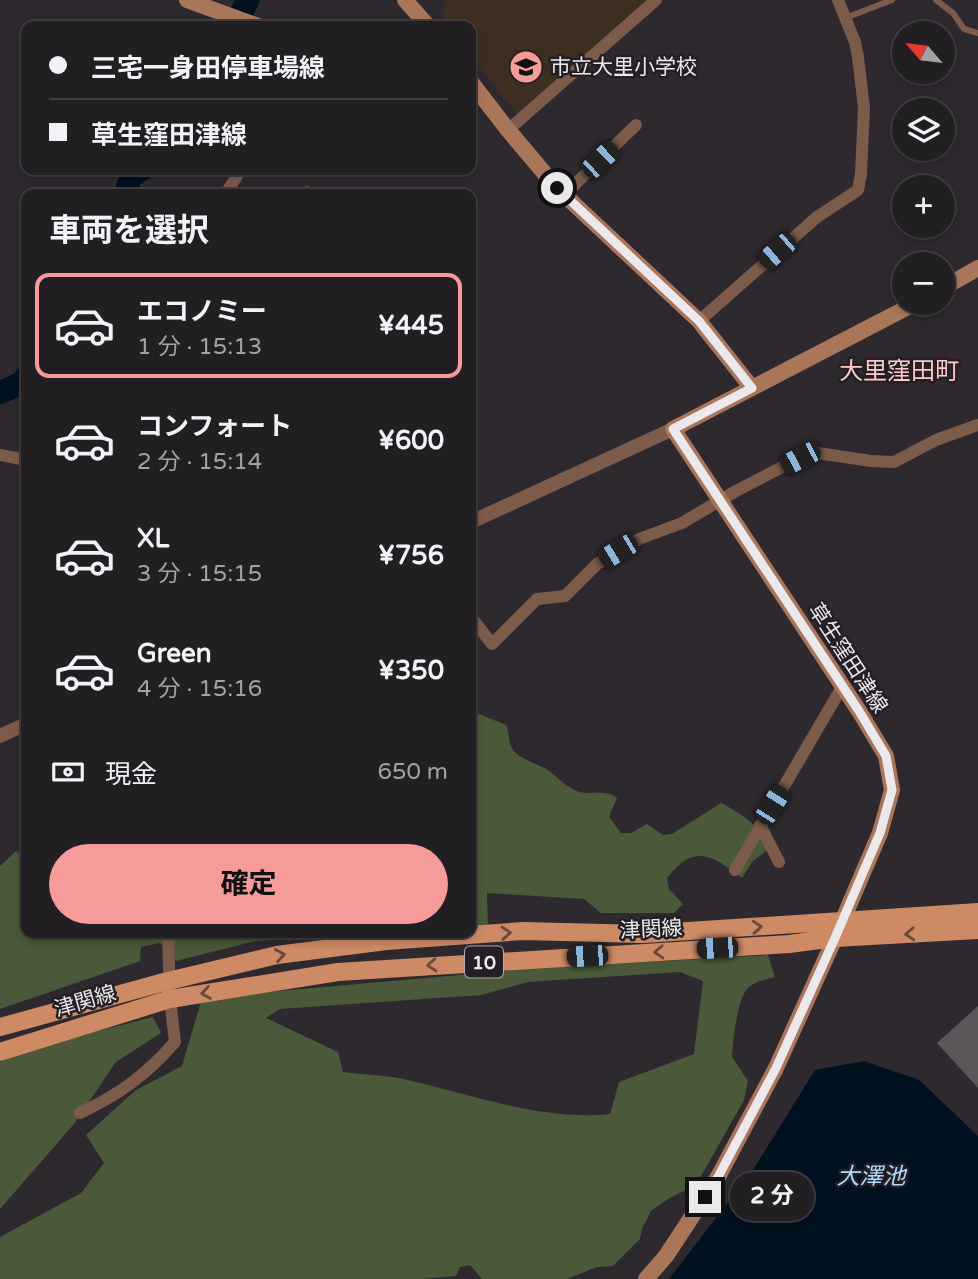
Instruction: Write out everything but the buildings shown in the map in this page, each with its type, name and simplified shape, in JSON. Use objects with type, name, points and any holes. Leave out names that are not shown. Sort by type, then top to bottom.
[{"type":"main road","points":[[187,0],[243,21]]},
{"type":"main road","points":[[405,0],[424,21]]},
{"type":"main road","points":[[476,88],[564,195],[699,321],[752,388]]},
{"type":"main road","points":[[955,281],[978,268]]},
{"type":"main road","points":[[673,429],[893,315]]},
{"type":"main road","name":"草生窪田津線","points":[[646,1279],[666,1256],[718,1177],[776,1068],[880,833],[892,790],[886,756],[673,429]]},
{"type":"main road","name":"津関線","points":[[476,934],[523,931],[643,934],[978,912]]},
{"type":"main road","name":"津関線","points":[[0,1052],[17,1044],[170,999],[338,972],[978,930]]},
{"type":"main road","name":"津関線","points":[[0,1027],[277,955],[427,938]]},
{"type":"street","points":[[508,130],[656,0]]},
{"type":"street","points":[[699,321],[817,216],[858,190],[864,108],[858,57],[838,0]]},
{"type":"street","points":[[564,195],[636,125]]},
{"type":"street","points":[[476,623],[492,643],[537,599],[565,596],[597,564],[639,539],[682,523],[719,500],[811,452],[894,462],[936,440],[978,425]]},
{"type":"street","points":[[476,519],[673,429]]},
{"type":"street","points":[[0,455],[21,459]]},
{"type":"street","points":[[735,870],[842,687]]},
{"type":"street","points":[[0,736],[21,726]]},
{"type":"street","points":[[760,825],[779,862]]},
{"type":"street","points":[[80,1113],[113,1098],[151,1069],[175,1042],[170,999],[168,938]]},
{"type":"lane","points":[[845,18],[892,0]]},
{"type":"lane","points":[[936,0],[953,13],[964,29],[978,33]]},
{"type":"shaded area","name":"市立大里小学校","points":[[445,0],[651,0],[518,115],[476,63],[476,21],[442,21]]},
{"type":"green space","points":[[479,714],[506,725],[511,745],[517,754],[548,770],[571,788],[617,798],[609,817],[621,833],[631,833],[647,824],[663,835],[672,834],[721,803],[750,822],[766,841],[769,849],[752,862],[742,878],[721,863],[703,856],[686,860],[667,878],[669,889],[683,904],[674,913],[601,913],[584,899],[487,893],[488,927],[476,928],[476,716]]},
{"type":"green space","points":[[16,851],[21,856],[21,938],[305,938],[255,941],[176,961],[160,943],[141,947],[140,961],[0,1009],[0,866]]},
{"type":"green space","points":[[768,955],[775,977],[749,987],[741,1000],[732,1057],[748,1081],[744,1100],[696,1185],[651,1211],[640,1239],[613,1266],[597,1267],[567,1279],[482,1279],[470,1265],[460,1267],[456,1276],[421,1279],[0,1279],[0,1237],[81,1193],[104,1163],[86,1135],[136,1090],[182,1066],[202,998],[526,969]],"holes":[[[680,972],[703,981],[694,1054],[619,1082],[610,1114],[559,1114],[533,1110],[400,1078],[343,1072],[338,1052],[266,1018],[280,1009],[481,995],[528,982]]]},
{"type":"green space","points":[[153,1017],[161,1033],[116,1062],[74,1124],[0,1209],[0,1062],[31,1048]]},
{"type":"water","name":"大澤池","points":[[864,1061],[919,1080],[978,1136],[978,1279],[669,1279],[753,1170],[815,1070]]},
{"type":"waterway","points":[[237,21],[248,0]]},
{"type":"waterway","points":[[127,189],[130,178],[134,175]]},
{"type":"waterway","points":[[0,393],[21,383]]},
{"type":"place","name":"市立大里小学校","points":[[526,67]]},
{"type":"district","name":"大里窪田町","points":[[899,371]]},
{"type":"route","points":[[557,188],[699,321],[752,388],[673,429],[859,711],[886,756],[892,790],[880,833],[809,998],[776,1068],[705,1197]]}]
